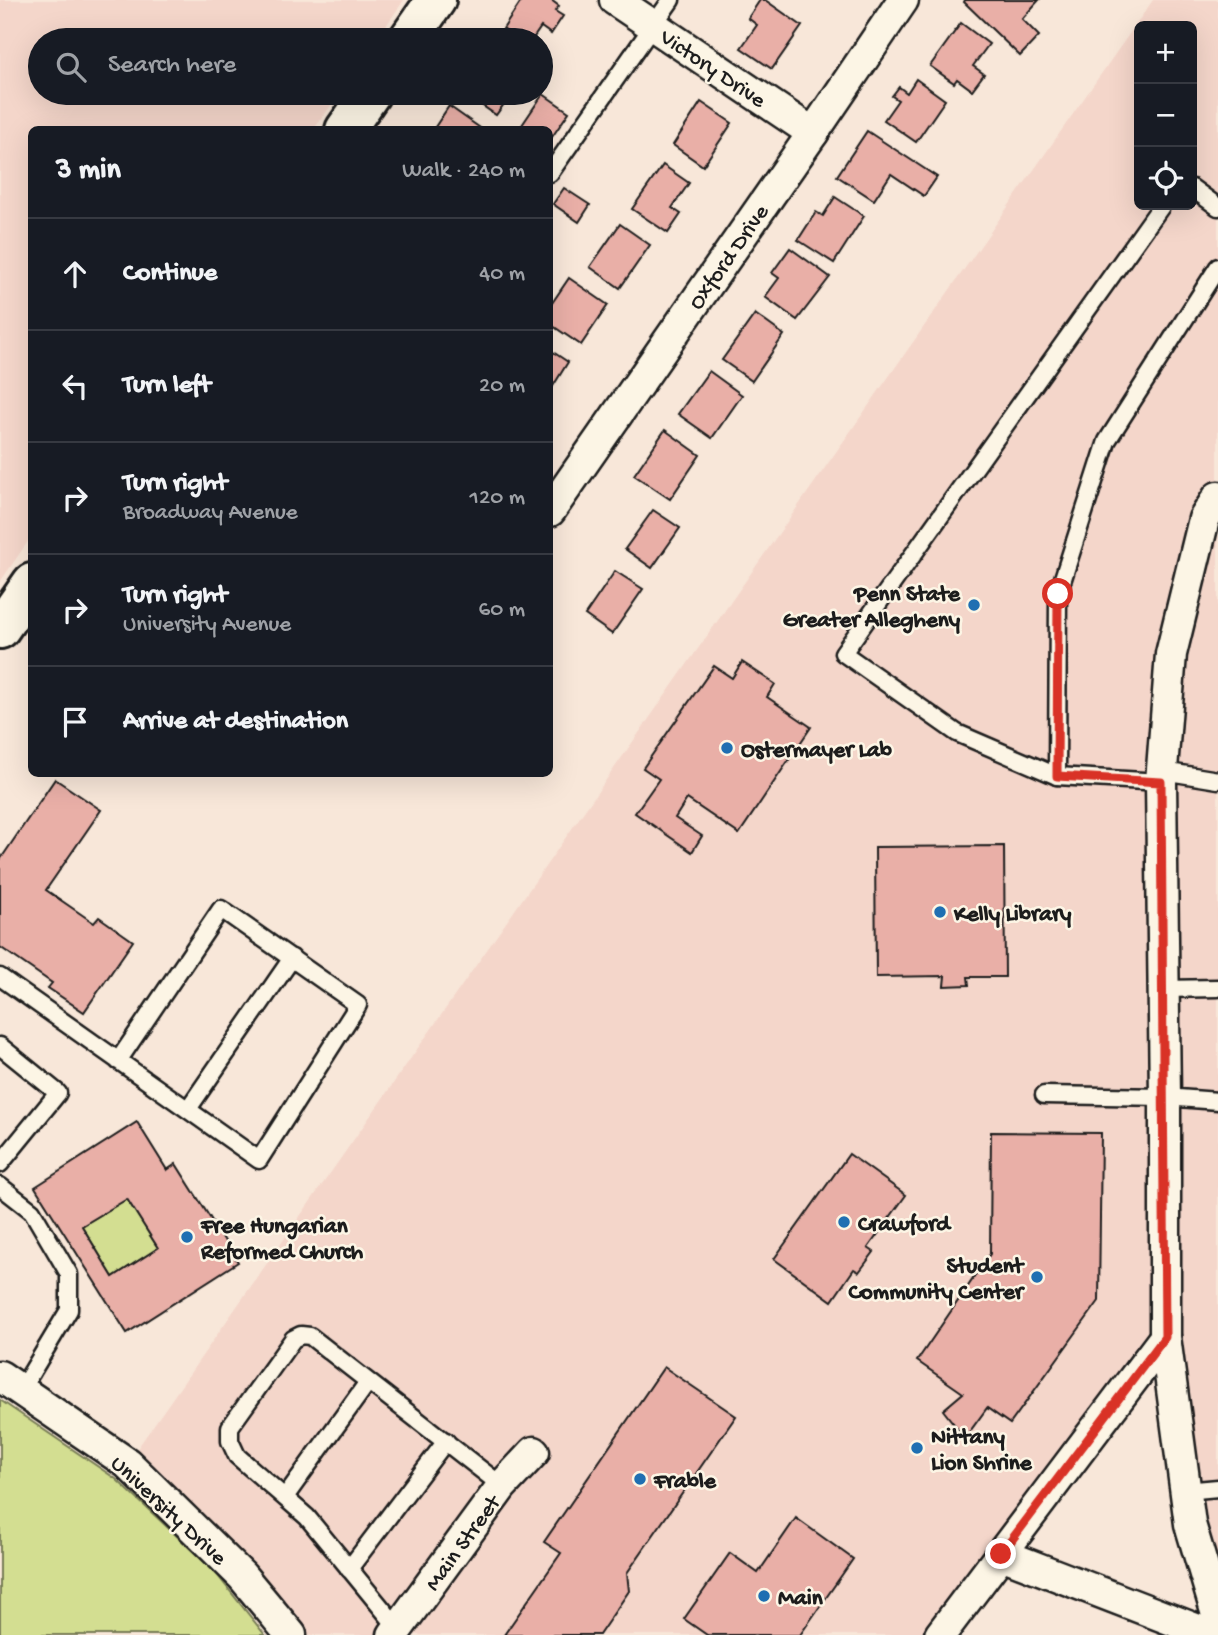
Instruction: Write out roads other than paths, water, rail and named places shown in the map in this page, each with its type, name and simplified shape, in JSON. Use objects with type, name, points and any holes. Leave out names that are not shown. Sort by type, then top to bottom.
[{"type":"main road","points":[[416,28],[436,0]]},
{"type":"main road","points":[[348,126],[363,105]]},
{"type":"street","name":"Victory Drive","points":[[615,0],[813,134]]},
{"type":"street","name":"Oxford Drive","points":[[553,507],[813,134],[903,0]]},
{"type":"street","points":[[1218,498],[1204,519],[1171,654],[1162,777],[1165,1337],[1190,1524],[1218,1618]]},
{"type":"street","points":[[940,1635],[1165,1337]]},
{"type":"street","name":"University Drive","points":[[10,1383],[127,1463],[242,1576],[291,1635]]},
{"type":"street","name":"Main Street","points":[[396,1631],[502,1486],[534,1452]]},
{"type":"street","points":[[1001,1554],[1211,1635]]},
{"type":"lane","points":[[553,169],[671,0]]},
{"type":"lane","points":[[1197,192],[1218,207]]},
{"type":"lane","points":[[1158,210],[843,653],[957,733],[1057,776],[1218,779]]},
{"type":"lane","points":[[1057,776],[1058,594],[1070,556],[1107,441],[1218,267]]},
{"type":"lane","points":[[0,977],[118,1061],[259,1160],[358,1005],[221,909],[118,1061]]},
{"type":"lane","points":[[188,1110],[292,958]]},
{"type":"lane","points":[[1164,989],[1218,988]]},
{"type":"lane","points":[[0,1164],[58,1094],[1,1049]]},
{"type":"lane","points":[[1044,1095],[1164,1097],[1218,1101]]},
{"type":"lane","points":[[0,1186],[32,1211],[69,1273],[69,1310],[10,1383]]},
{"type":"lane","points":[[396,1631],[307,1517],[237,1456],[230,1441],[230,1427],[293,1339],[302,1335],[310,1336],[502,1486]]},
{"type":"lane","points":[[285,1497],[369,1382]]},
{"type":"lane","points":[[349,1569],[446,1441]]},
{"type":"lane","points":[[1185,1491],[1218,1488]]},
{"type":"place","name":"Penn State Greater Allegheny","points":[[974,605]]},
{"type":"place","name":"Ostermayer Lab","points":[[727,748]]},
{"type":"place","name":"Kelly Library","points":[[940,912]]},
{"type":"place","name":"Crawford","points":[[844,1222]]},
{"type":"place","name":"Free Hungarian Reformed Church","points":[[187,1237]]},
{"type":"place","name":"Student Community Center","points":[[1037,1277]]},
{"type":"place","name":"Nittany Lion Shrine","points":[[917,1448]]},
{"type":"place","name":"Frable","points":[[640,1479]]},
{"type":"place","name":"Main","points":[[764,1596]]}]
